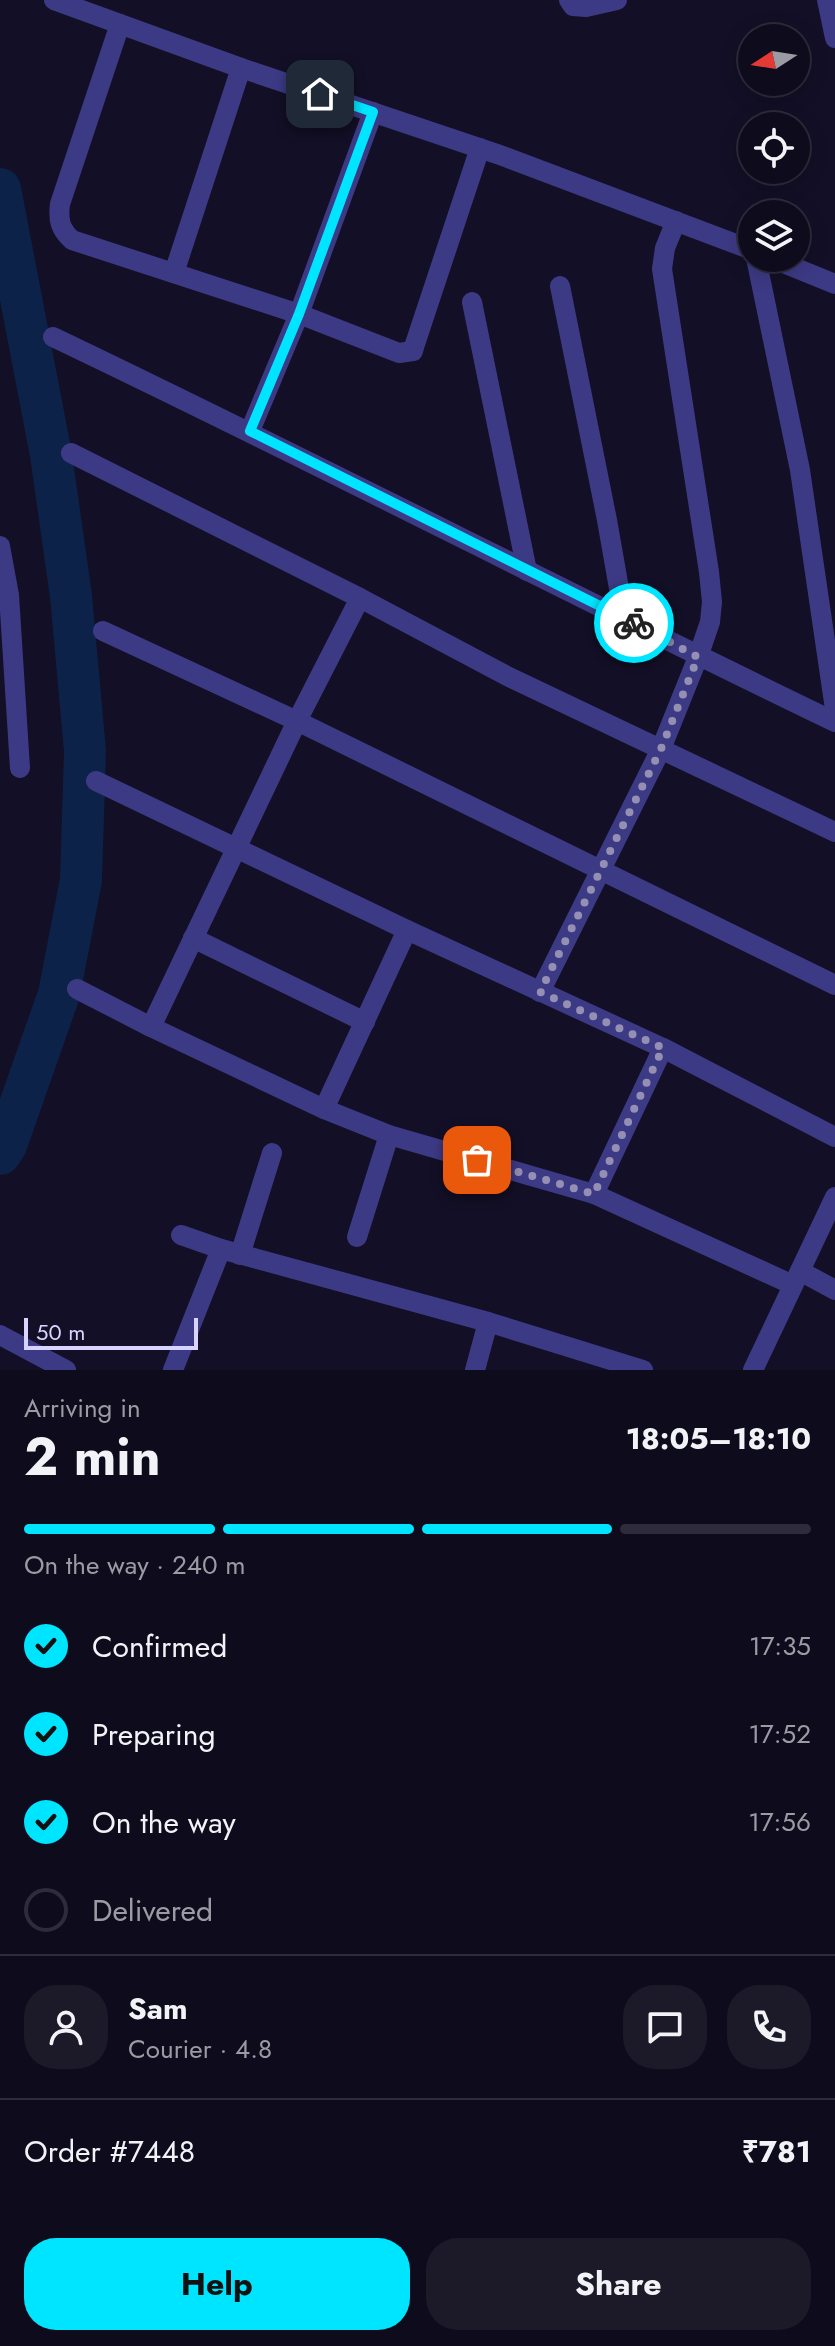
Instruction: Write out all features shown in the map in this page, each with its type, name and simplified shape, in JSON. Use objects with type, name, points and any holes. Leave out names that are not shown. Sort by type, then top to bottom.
[{"type":"street","points":[[54,0],[241,68],[480,148],[738,245]]},
{"type":"street","points":[[569,0],[573,6],[579,7],[617,0]]},
{"type":"street","points":[[827,0],[835,38]]},
{"type":"street","points":[[120,24],[60,204],[58,217],[63,231],[72,240],[299,314],[399,353],[413,351],[480,148]]},
{"type":"street","points":[[174,273],[241,68]]},
{"type":"street","points":[[250,431],[299,314],[373,112]]},
{"type":"street","points":[[540,992],[661,749],[710,622],[710,587],[662,269],[665,248],[676,221]]},
{"type":"street","points":[[759,272],[830,636],[835,709]]},
{"type":"street","points":[[805,272],[835,284]]},
{"type":"street","points":[[560,286],[624,617]]},
{"type":"street","points":[[472,302],[527,571]]},
{"type":"street","points":[[53,337],[250,431],[698,657],[835,722]]},
{"type":"street","points":[[71,453],[360,598],[509,677],[835,832]]},
{"type":"street","points":[[0,546],[9,595],[20,768]]},
{"type":"street","points":[[151,1027],[297,721],[360,598]]},
{"type":"street","points":[[103,631],[297,721],[835,985]]},
{"type":"street","points":[[96,781],[663,1048],[835,1137]]},
{"type":"street","points":[[324,1109],[407,930]]},
{"type":"street","points":[[193,938],[365,1022]]},
{"type":"street","points":[[77,989],[324,1109],[389,1135],[594,1194],[796,1278],[835,1290]]},
{"type":"street","points":[[594,1194],[663,1048]]},
{"type":"street","points":[[357,1237],[389,1135]]},
{"type":"street","points":[[173,1370],[231,1252],[272,1153]]},
{"type":"street","points":[[753,1370],[835,1197]]},
{"type":"street","points":[[181,1235],[231,1252],[488,1322],[643,1370]]},
{"type":"street","points":[[475,1370],[488,1322]]},
{"type":"street","points":[[0,1335],[42,1364],[66,1370]]},
{"type":"waterway","points":[[0,189],[51,455],[71,596],[85,751],[81,880],[59,994],[6,1145],[0,1154]]},
{"type":"way so far","points":[[477,1160],[594,1194],[663,1048],[540,992],[661,749],[698,657],[634,623]]},
{"type":"route","points":[[320,94],[373,112],[299,314],[250,431],[634,623]]}]
